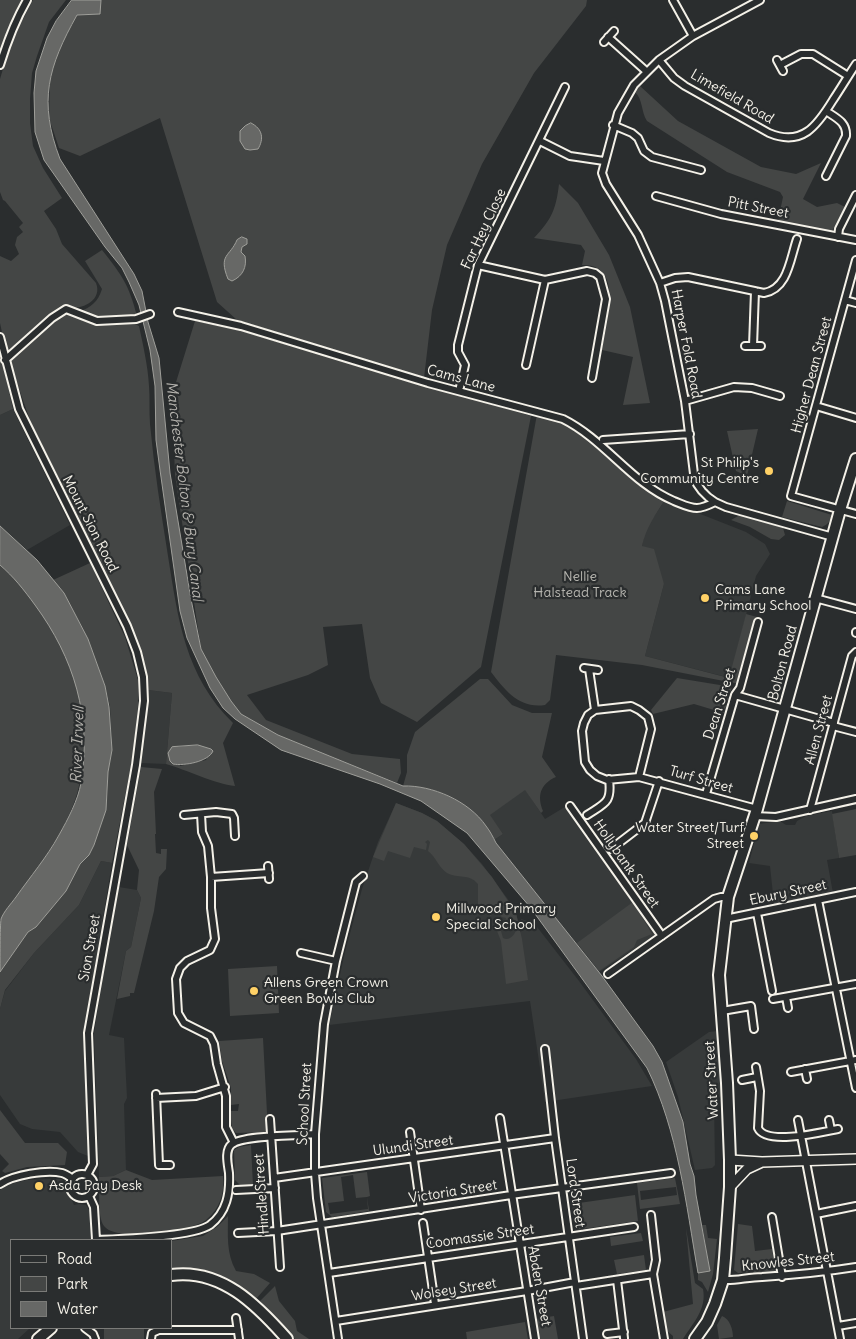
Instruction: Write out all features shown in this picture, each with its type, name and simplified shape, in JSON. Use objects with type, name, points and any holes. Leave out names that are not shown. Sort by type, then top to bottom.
[{"type":"main road","name":"Bolton Road","points":[[756,813],[815,598],[856,459]]},
{"type":"main road","name":"Water Street","points":[[695,1339],[707,1322],[723,1280],[730,1187],[730,1160],[719,975],[728,897],[756,813]]},
{"type":"main road","points":[[730,1160],[762,1162],[856,1159]]},
{"type":"main road","points":[[730,1187],[747,1169],[762,1162]]},
{"type":"main road","points":[[172,1275],[197,1275],[223,1283],[236,1290],[262,1312],[287,1339]]},
{"type":"main road","points":[[38,1339],[50,1329]]},
{"type":"street","points":[[0,66],[8,38],[27,0]]},
{"type":"street","points":[[673,0],[693,36]]},
{"type":"street","name":"Harper Fold Road","points":[[760,0],[693,36],[646,71],[627,95],[613,126],[604,161],[603,178],[638,234],[666,301],[697,484],[715,502],[730,508],[833,537]]},
{"type":"street","points":[[614,31],[606,39],[646,71]]},
{"type":"street","points":[[780,65],[801,54],[813,54],[848,76]]},
{"type":"street","name":"Limefield Road","points":[[659,60],[674,78],[685,86],[778,137],[790,138],[800,136],[815,126],[856,64]]},
{"type":"street","name":"Far Hey Close","points":[[460,387],[466,365],[458,352],[458,345],[478,265],[540,142],[559,92],[565,87]]},
{"type":"street","points":[[826,111],[847,128],[846,136],[826,171]]},
{"type":"street","points":[[613,126],[632,133],[638,138],[644,151],[652,157],[701,170]]},
{"type":"street","points":[[540,142],[570,156],[604,161]]},
{"type":"street","points":[[688,176],[691,168]]},
{"type":"street","points":[[838,237],[839,229],[856,195]]},
{"type":"street","name":"Pitt Street","points":[[656,196],[721,214],[856,240]]},
{"type":"street","points":[[660,284],[675,278],[688,277],[764,293],[777,289],[783,283],[796,251],[797,239]]},
{"type":"street","name":"Higher Dean Street","points":[[840,510],[792,496],[856,260]]},
{"type":"street","points":[[478,265],[545,280],[587,271],[595,272],[600,277],[606,299],[597,368],[592,378]]},
{"type":"street","points":[[535,360],[526,362],[545,280]]},
{"type":"street","points":[[752,346],[755,291]]},
{"type":"street","points":[[845,300],[856,302]]},
{"type":"street","points":[[5,360],[52,318],[66,309],[97,321],[138,318],[150,314]]},
{"type":"street","name":"Cams Lane","points":[[178,312],[241,326],[428,383],[563,419],[596,442],[638,480],[660,495],[694,508],[702,508],[715,502]]},
{"type":"street","points":[[461,331],[468,334]]},
{"type":"street","name":"Mount Sion Road","points":[[0,336],[19,409],[127,626],[138,652],[143,677],[144,701],[141,726]]},
{"type":"street","points":[[745,346],[760,346]]},
{"type":"street","points":[[684,401],[743,386],[761,394],[780,396]]},
{"type":"street","points":[[816,406],[856,418]]},
{"type":"street","points":[[603,440],[617,442],[690,434]]},
{"type":"street","points":[[840,510],[856,514]]},
{"type":"street","points":[[815,598],[856,609]]},
{"type":"street","name":"Dean Street","points":[[706,794],[735,695],[740,688],[758,622]]},
{"type":"street","name":"Allen Street","points":[[810,810],[854,654]]},
{"type":"street","points":[[595,710],[586,669],[598,670]]},
{"type":"street","points":[[735,695],[856,732]]},
{"type":"street","points":[[631,706],[648,718],[651,729],[639,777],[609,780],[597,776],[590,770],[586,762],[582,731],[588,715],[595,710],[631,706]]},
{"type":"street","name":"Sion Street","points":[[87,1175],[93,1164],[88,1033],[136,765],[141,726]]},
{"type":"street","name":"Turf Street","points":[[639,777],[706,794],[756,813],[776,817],[856,799]]},
{"type":"street","points":[[588,815],[607,802],[610,792],[609,780]]},
{"type":"street","points":[[611,849],[646,823],[659,781]]},
{"type":"street","name":"Hollybank Street","points":[[570,806],[662,936]]},
{"type":"street","points":[[184,815],[216,812],[232,814],[235,836]]},
{"type":"street","points":[[201,814],[202,832],[208,846],[211,908],[215,939],[210,950],[187,961],[180,968],[176,979],[178,1013],[184,1023],[210,1036],[214,1044],[217,1064],[225,1087],[226,1127],[234,1143]]},
{"type":"street","points":[[211,877],[269,873]]},
{"type":"street","name":"School Street","points":[[338,1339],[315,1173],[315,1134],[321,1052],[336,961],[356,882],[363,876]]},
{"type":"street","name":"Ebury Street","points":[[725,919],[856,892]]},
{"type":"street","points":[[608,974],[714,899],[728,897]]},
{"type":"street","points":[[818,900],[853,1060],[856,1088]]},
{"type":"street","points":[[757,913],[772,992]]},
{"type":"street","points":[[301,953],[336,961]]},
{"type":"street","points":[[773,999],[856,984]]},
{"type":"street","points":[[786,997],[788,1008]]},
{"type":"street","points":[[722,1011],[751,1006],[754,1029]]},
{"type":"street","name":"Lord Street","points":[[545,1049],[555,1138],[583,1339]]},
{"type":"street","points":[[791,1072],[853,1060]]},
{"type":"street","points":[[756,1067],[760,1091],[759,1131],[765,1136],[801,1136],[838,1129]]},
{"type":"street","points":[[805,1069],[807,1079]]},
{"type":"street","points":[[742,1080],[757,1077]]},
{"type":"street","points":[[170,1165],[159,1165],[156,1096],[196,1096],[225,1087]]},
{"type":"street","name":"Abden Street","points":[[500,1118],[535,1339]]},
{"type":"street","name":"Hindle Street","points":[[270,1119],[280,1267]]},
{"type":"street","points":[[798,1120],[840,1339]]},
{"type":"street","points":[[829,1120],[831,1130]]},
{"type":"street","points":[[410,1132],[421,1210]]},
{"type":"street","points":[[109,1239],[186,1233],[209,1225],[224,1209],[230,1191],[227,1149],[243,1139],[315,1134]]},
{"type":"street","name":"Ulundi Street","points":[[274,1178],[555,1138]]},
{"type":"street","points":[[0,1184],[41,1172],[64,1173],[72,1180]]},
{"type":"street","name":"Victoria Street","points":[[238,1233],[277,1231],[511,1195],[671,1173]]},
{"type":"street","points":[[81,1174],[87,1175],[93,1180],[94,1187],[89,1196],[79,1197],[74,1194],[71,1187],[72,1180],[81,1174]]},
{"type":"street","points":[[236,1190],[275,1188]]},
{"type":"street","points":[[89,1196],[94,1207],[96,1239]]},
{"type":"street","points":[[816,1214],[856,1206]]},
{"type":"street","points":[[651,1215],[656,1260],[653,1274],[664,1339]]},
{"type":"street","points":[[772,1217],[782,1276]]},
{"type":"street","points":[[423,1223],[435,1304]]},
{"type":"street","name":"Coomassie Street","points":[[329,1273],[634,1227]]},
{"type":"street","name":"Knowles Street","points":[[723,1280],[733,1281],[827,1272],[856,1267]]},
{"type":"street","name":"Wolsey Street","points":[[336,1321],[553,1286],[617,1280],[653,1274]]},
{"type":"street","points":[[607,1334],[624,1335],[617,1280]]},
{"type":"street","points":[[236,1318],[240,1339]]},
{"type":"street","points":[[838,1326],[856,1323]]},
{"type":"street","points":[[86,1329],[93,1334],[95,1339]]},
{"type":"street","points":[[152,1336],[159,1330],[238,1330]]},
{"type":"shaded area","points":[[13,409],[70,525],[27,550],[0,526],[0,415]]},
{"type":"shaded area","name":"Cams Lane Primary School","points":[[665,500],[746,532],[765,544],[770,554],[756,576],[730,678],[645,656],[664,584],[642,546],[649,524]]},
{"type":"shaded area","points":[[148,690],[172,693],[166,764],[141,763]]},
{"type":"shaded area","points":[[525,789],[545,819],[573,802],[662,931],[599,972],[494,840],[503,834],[489,815]]},
{"type":"shaded area","name":"Millwood Primary Special School","points":[[396,803],[437,821],[464,844],[482,864],[515,909],[521,933],[521,919],[534,923],[636,1059],[652,1086],[545,1102],[530,1001],[329,1025],[345,952],[362,889],[378,842]]},
{"type":"shaded area","points":[[832,811],[839,858],[827,860],[833,893],[774,904],[770,866],[749,863],[759,824],[780,821],[786,825],[795,825],[797,821],[806,816]]},
{"type":"shaded area","points":[[101,861],[112,863],[85,1028],[88,1156],[78,1152],[60,1132],[32,1129],[20,1124],[0,1095],[0,1009],[5,991],[34,953],[79,905]]},
{"type":"shaded area","points":[[119,887],[137,890],[141,898],[131,947],[126,951],[109,1035],[124,1038],[127,1098],[124,1104],[126,1170],[113,1176],[99,1177],[94,1034],[106,952]]},
{"type":"shaded area","points":[[717,1031],[722,1096],[714,1100],[715,1165],[712,1168],[695,1170],[678,1097],[666,1062],[709,1032]]},
{"type":"shaded area","points":[[62,1179],[74,1205],[86,1205],[90,1211],[90,1239],[10,1239],[10,1329],[29,1329],[18,1339],[0,1339],[0,1190],[6,1185],[27,1180]]},
{"type":"green space","points":[[0,0],[24,0],[11,22],[0,54]]},
{"type":"green space","points":[[33,0],[66,0],[49,22],[32,73],[30,123],[33,146],[43,168],[62,198],[44,211],[56,229],[62,244],[96,283],[97,289],[94,299],[89,303],[84,306],[67,308],[6,351],[0,323],[0,256],[11,261],[19,254],[15,245],[17,237],[23,232],[19,227],[23,223],[3,200],[0,192],[0,79],[11,42]]},
{"type":"green space","points":[[101,0],[587,0],[586,6],[534,73],[482,164],[447,245],[432,310],[424,378],[237,320],[217,302],[160,118],[80,156],[59,148],[49,118],[50,73],[61,43],[77,15],[99,14]]},
{"type":"green space","points":[[640,86],[678,121],[761,167],[796,174],[821,163],[803,199],[817,207],[837,203],[845,207],[831,233],[778,221],[783,197],[780,192],[727,172],[647,121],[638,95],[635,92]]},
{"type":"green space","points":[[559,184],[578,203],[609,255],[630,307],[650,403],[623,405],[633,357],[602,350],[610,297],[604,274],[595,267],[582,265],[585,251],[581,245],[534,238],[552,213]]},
{"type":"green space","points":[[102,250],[124,281],[137,316],[99,320],[79,312],[94,304],[102,289],[85,261]]},
{"type":"green space","points":[[63,313],[68,313],[103,325],[125,323],[139,326],[148,378],[150,424],[156,474],[180,624],[186,646],[204,686],[233,723],[223,743],[235,786],[219,783],[166,764],[172,693],[148,690],[145,666],[122,605],[31,423],[9,360],[49,323]],"holes":[[[198,745],[211,749],[206,760],[180,766],[178,746]]]},
{"type":"green space","points":[[195,321],[241,331],[531,416],[481,667],[417,722],[381,703],[370,678],[362,624],[323,627],[328,665],[308,675],[247,695],[266,720],[352,754],[400,759],[401,773],[397,783],[278,735],[241,714],[216,677],[201,649],[175,475],[172,395]]},
{"type":"green space","points":[[0,350],[13,409],[0,415]]},
{"type":"green space","name":"Nellie Halstead Track","points":[[537,414],[562,420],[586,437],[645,488],[665,500],[648,527],[642,546],[654,549],[664,584],[645,656],[729,678],[746,614],[757,617],[739,684],[642,665],[556,655],[550,700],[545,705],[536,705],[528,704],[514,697],[491,672]]},
{"type":"green space","points":[[758,429],[747,476],[736,471],[727,431]]},
{"type":"green space","points":[[787,501],[832,515],[831,519],[822,527],[782,517]]},
{"type":"green space","points":[[740,515],[783,528],[785,535],[779,540],[771,539],[750,527],[731,520]]},
{"type":"green space","points":[[90,563],[125,637],[138,680],[138,706],[133,755],[112,863],[101,861],[79,905],[34,953],[5,990],[0,1009],[0,972],[28,932],[36,927],[66,891],[80,864],[89,855],[94,845],[107,799],[108,772],[112,750],[110,707],[105,686],[88,639],[64,593],[53,580]]},
{"type":"green space","points":[[0,565],[26,592],[50,624],[60,642],[68,660],[79,696],[83,742],[79,784],[75,800],[65,823],[39,866],[0,920]]},
{"type":"green space","points":[[677,678],[732,687],[724,713],[694,704],[653,714],[651,710]]},
{"type":"green space","points":[[480,679],[488,679],[512,705],[532,713],[552,713],[542,757],[556,777],[546,783],[541,791],[540,800],[543,811],[541,813],[525,790],[490,815],[503,834],[494,840],[477,818],[456,800],[431,789],[403,786],[407,772],[407,755],[415,732]]},
{"type":"green space","points":[[141,767],[162,769],[154,792],[155,834],[156,853],[161,854],[161,849],[167,849],[166,869],[159,877],[154,911],[134,993],[117,999],[126,951],[131,947],[141,898],[137,890],[139,870],[127,845]]},
{"type":"green space","points":[[396,803],[437,821],[464,844],[492,877],[516,913],[528,980],[506,984],[501,941],[497,931],[501,931],[503,938],[509,938],[513,936],[516,930],[514,924],[509,920],[505,921],[506,918],[497,912],[493,912],[491,916],[478,907],[478,884],[471,878],[451,875],[444,871],[428,851],[430,842],[428,840],[425,842],[427,844],[426,850],[414,847],[410,858],[388,851],[384,861],[373,857]]},
{"type":"green space","points":[[856,809],[856,855],[839,858],[832,814]]},
{"type":"green space","points":[[633,902],[652,934],[637,940],[634,947],[599,971],[577,943]]},
{"type":"green space","name":"Allens Green Crown Green Bowls Club","points":[[277,966],[279,1013],[230,1016],[228,969]]},
{"type":"green space","points":[[263,1038],[268,1132],[236,1133],[232,1129],[230,1111],[238,1111],[239,1104],[231,1105],[231,1088],[222,1061],[219,1041]]},
{"type":"green space","points":[[0,1110],[25,1143],[58,1143],[67,1152],[65,1165],[27,1167],[5,1173],[2,1171],[9,1164],[0,1154]]},
{"type":"green space","points":[[251,1145],[253,1186],[241,1186],[235,1180],[234,1150]]},
{"type":"green space","points":[[126,1170],[152,1180],[223,1176],[222,1194],[211,1216],[198,1224],[186,1228],[154,1234],[123,1234],[111,1231],[104,1226],[100,1216],[99,1177],[113,1176]]},
{"type":"green space","points":[[367,1172],[370,1196],[367,1197],[369,1211],[332,1217],[326,1212],[322,1178]],"holes":[[[353,1175],[356,1198],[367,1197],[368,1209],[330,1214],[328,1203],[344,1201],[341,1177]]]},
{"type":"green space","points":[[675,1178],[680,1204],[640,1209],[637,1183]],"holes":[[[676,1187],[677,1195],[641,1200],[640,1191]]]},
{"type":"green space","points":[[635,1195],[638,1221],[575,1230],[572,1204]]},
{"type":"green space","points":[[228,1216],[229,1251],[236,1271],[254,1274],[270,1283],[256,1299],[237,1285],[206,1272],[172,1268],[172,1241],[203,1236],[218,1226]]},
{"type":"green space","points":[[738,1224],[752,1226],[755,1251],[772,1249],[776,1271],[738,1273],[734,1270]]},
{"type":"green space","points":[[702,1225],[706,1225],[708,1238],[717,1239],[713,1274],[708,1292],[702,1282],[698,1280],[698,1273],[710,1271]]},
{"type":"green space","points":[[686,1228],[695,1283],[703,1289],[704,1296],[698,1316],[683,1339],[673,1339],[673,1336],[666,1330],[663,1312],[693,1304]]},
{"type":"green space","points":[[641,1233],[643,1241],[611,1246],[610,1237]]},
{"type":"green space","points":[[644,1255],[646,1270],[617,1274],[614,1260]]},
{"type":"green space","points":[[275,1286],[279,1301],[295,1321],[297,1331],[309,1339],[295,1339],[260,1301]]},
{"type":"green space","points":[[554,1316],[558,1339],[538,1339],[535,1319]]},
{"type":"green space","points":[[722,1316],[729,1322],[733,1337],[719,1339],[717,1325]]},
{"type":"green space","points":[[525,1322],[528,1339],[467,1339],[466,1332]]},
{"type":"green space","points":[[104,1329],[144,1329],[144,1339],[104,1339]]},
{"type":"water","points":[[72,0],[101,0],[100,14],[77,15],[67,34],[53,68],[49,85],[49,119],[60,159],[134,274],[142,291],[148,322],[159,358],[170,473],[201,649],[216,677],[241,714],[278,735],[403,786],[426,788],[449,796],[479,817],[496,843],[602,976],[653,1046],[662,1062],[683,1122],[710,1271],[698,1273],[674,1142],[658,1092],[647,1068],[530,907],[467,833],[421,801],[380,784],[281,750],[235,719],[223,708],[210,688],[187,638],[180,611],[156,440],[155,386],[150,350],[139,305],[122,268],[44,160],[35,132],[34,93],[36,71],[47,38],[56,21]]},
{"type":"water","points":[[251,123],[258,128],[262,138],[258,149],[250,150],[245,149],[240,141],[240,131]]},
{"type":"water","points":[[242,237],[247,239],[247,244],[242,247],[241,252],[245,256],[245,267],[239,277],[232,281],[228,279],[225,271],[225,260],[237,240]]},
{"type":"water","points":[[0,526],[37,560],[64,593],[88,639],[105,686],[109,707],[112,750],[108,772],[106,810],[89,855],[80,864],[66,891],[36,927],[28,932],[0,972],[1,919],[49,851],[78,796],[84,759],[84,735],[77,689],[70,667],[60,646],[49,625],[31,599],[0,565]]},
{"type":"water","points":[[198,745],[213,751],[206,758],[189,764],[173,764],[170,761],[168,753],[172,747]]},
{"type":"place","name":"St Philip's Community Centre","points":[[769,471]]},
{"type":"place","name":"Cams Lane Primary School","points":[[705,598]]},
{"type":"place","name":"Water Street/Turf Street","points":[[754,836]]},
{"type":"place","name":"Millwood Primary Special School","points":[[436,917]]},
{"type":"place","name":"Allens Green Crown Green Bowls Club","points":[[254,991]]},
{"type":"place","name":"Asda Pay Desk","points":[[39,1186]]},
{"type":"water label","name":"Manchester Bolton & Bury Canal","points":[[184,491]]},
{"type":"water label","name":"River Irwell","points":[[78,745]]}]
